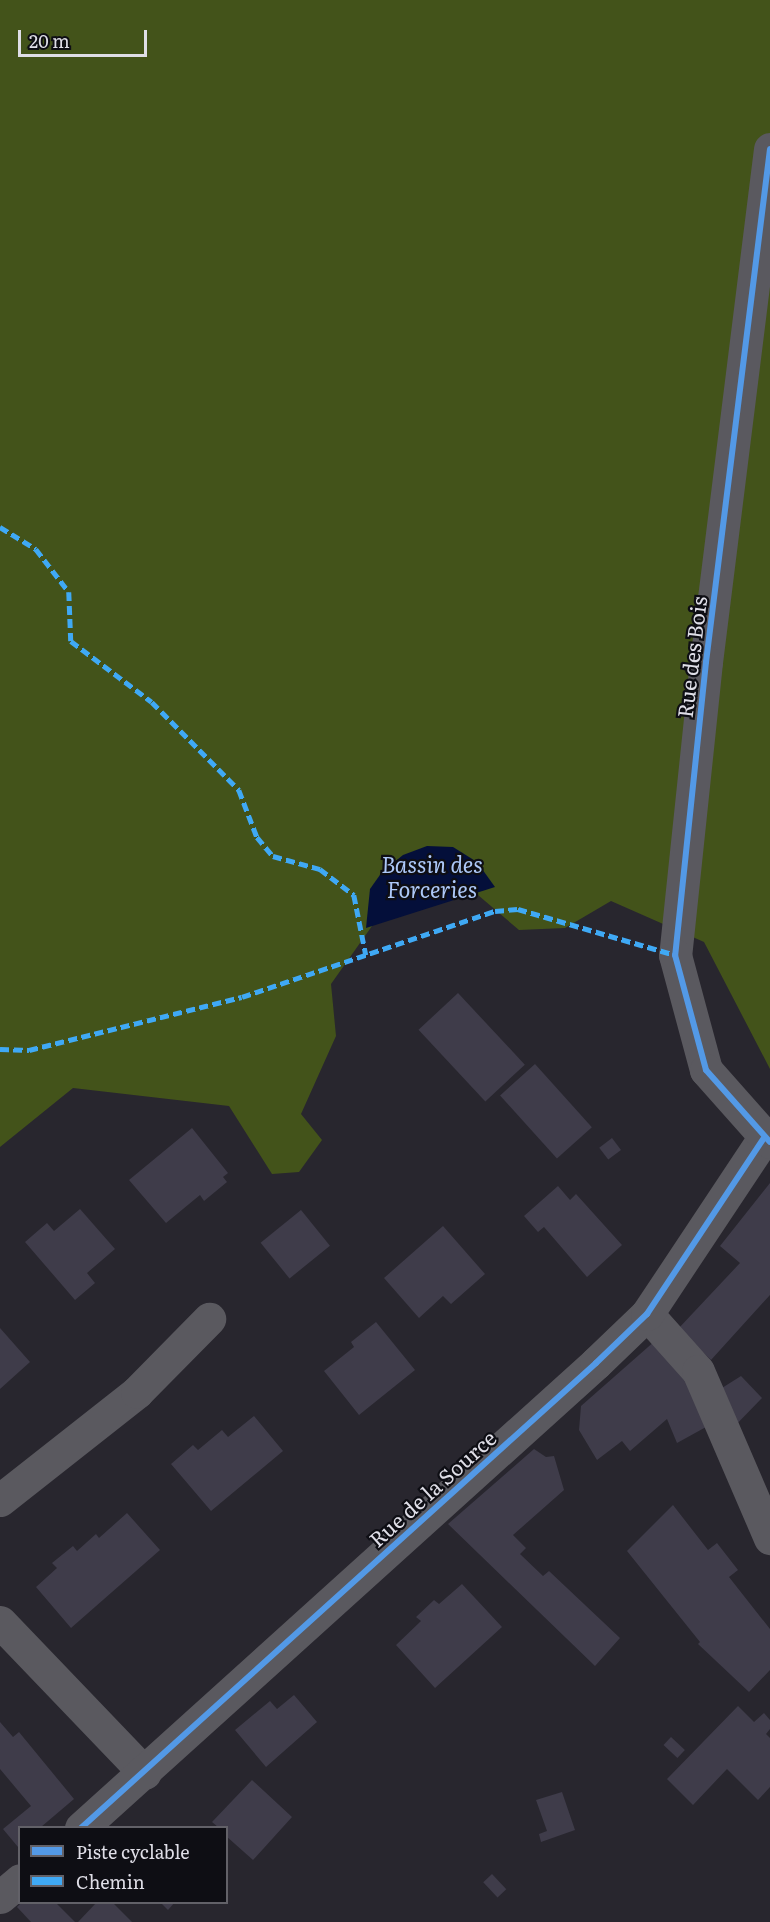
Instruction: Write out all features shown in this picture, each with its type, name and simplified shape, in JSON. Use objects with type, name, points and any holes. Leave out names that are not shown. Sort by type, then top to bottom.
[{"type":"street","name":"Rue des Bois","points":[[767,1140],[706,1070],[675,955],[706,662],[770,149]]},
{"type":"street","name":"Rue de la Source","points":[[82,1826],[145,1773],[647,1314],[767,1140]]},
{"type":"street","points":[[647,1314],[698,1371],[770,1538]]},
{"type":"street","points":[[0,1500],[137,1392],[209,1319]]},
{"type":"street","points":[[0,1622],[145,1773]]},
{"type":"street","points":[[0,1897],[18,1882]]},
{"type":"green space","points":[[0,0],[770,0],[770,1069],[704,942],[611,901],[565,928],[519,930],[445,867],[401,885],[331,984],[336,1036],[301,1114],[322,1140],[299,1172],[272,1174],[229,1106],[73,1088],[0,1147]]},
{"type":"water","name":"Bassin des Forceries","points":[[427,846],[453,847],[477,862],[495,887],[366,928],[370,889],[382,872],[403,855]]},
{"type":"building","points":[[458,993],[525,1065],[485,1102],[419,1030]]},
{"type":"building","points":[[535,1064],[592,1127],[557,1159],[500,1095]]},
{"type":"building","points":[[192,1128],[228,1173],[223,1177],[227,1182],[204,1201],[200,1195],[166,1223],[129,1180]]},
{"type":"building","points":[[612,1138],[621,1150],[608,1160],[599,1148]]},
{"type":"building","points":[[770,1183],[770,1295],[711,1360],[678,1329],[740,1263],[720,1246]]},
{"type":"building","points":[[558,1186],[570,1200],[576,1194],[622,1245],[587,1277],[544,1227],[538,1232],[524,1216]]},
{"type":"building","points":[[80,1209],[115,1249],[87,1273],[95,1283],[75,1300],[25,1242],[47,1223],[54,1231]]},
{"type":"building","points":[[301,1210],[330,1246],[290,1278],[261,1243]]},
{"type":"building","points":[[443,1226],[485,1274],[451,1304],[443,1296],[419,1318],[384,1278]]},
{"type":"building","points":[[376,1322],[415,1370],[359,1415],[324,1371],[354,1347],[351,1342]]},
{"type":"building","points":[[0,1328],[30,1362],[0,1389]]},
{"type":"building","points":[[656,1340],[682,1372],[706,1427],[677,1443],[667,1419],[630,1451],[622,1441],[597,1460],[579,1430],[581,1406]]},
{"type":"building","points":[[741,1376],[762,1398],[729,1432],[714,1393]]},
{"type":"building","points":[[254,1416],[283,1451],[211,1511],[171,1464],[193,1445],[198,1450],[222,1430],[228,1437]]},
{"type":"building","points":[[534,1449],[546,1457],[554,1456],[564,1490],[513,1535],[526,1548],[520,1554],[543,1576],[549,1571],[620,1638],[595,1666],[448,1524]]},
{"type":"building","points":[[673,1505],[708,1550],[717,1543],[738,1570],[729,1577],[770,1629],[770,1670],[749,1692],[698,1644],[700,1642],[627,1551]]},
{"type":"building","points":[[127,1513],[160,1550],[71,1628],[36,1587],[57,1568],[52,1563],[73,1546],[77,1551],[96,1534],[99,1538]]},
{"type":"building","points":[[462,1584],[502,1627],[435,1688],[396,1645],[421,1621],[416,1617],[434,1600],[439,1604]]},
{"type":"building","points":[[294,1695],[317,1722],[266,1767],[235,1730],[270,1701],[277,1709]]},
{"type":"building","points":[[738,1706],[754,1722],[764,1713],[770,1720],[770,1729],[766,1734],[770,1738],[770,1787],[758,1800],[727,1769],[693,1805],[667,1779]]},
{"type":"building","points":[[0,1722],[13,1737],[19,1732],[74,1799],[42,1826],[18,1826],[18,1847],[3,1829],[31,1806],[0,1769]]},
{"type":"building","points":[[671,1737],[685,1750],[677,1758],[663,1745]]},
{"type":"building","points":[[252,1780],[292,1817],[253,1860],[228,1838],[228,1826],[217,1826],[212,1822]]},
{"type":"building","points":[[562,1792],[575,1830],[541,1842],[539,1834],[547,1831],[536,1800]]},
{"type":"building","points":[[492,1874],[506,1889],[498,1898],[483,1882]]},
{"type":"building","points":[[20,1904],[57,1904],[75,1922],[31,1922],[17,1907]]},
{"type":"building","points":[[95,1904],[114,1904],[132,1922],[78,1922]]},
{"type":"building","points":[[162,1904],[173,1904],[168,1910]]},
{"type":"marked path","points":[[0,527],[36,549],[69,592],[71,641],[152,702],[239,790],[257,837],[273,856],[320,869],[354,895],[366,955]]},
{"type":"marked path","points":[[0,1049],[29,1050],[242,997],[495,911],[518,909],[675,955]]},
{"type":"cycle path","points":[[770,149],[706,662],[675,955],[706,1070],[770,1142]]},
{"type":"cycle path","points":[[83,1826],[596,1363],[647,1314],[764,1138]]}]
